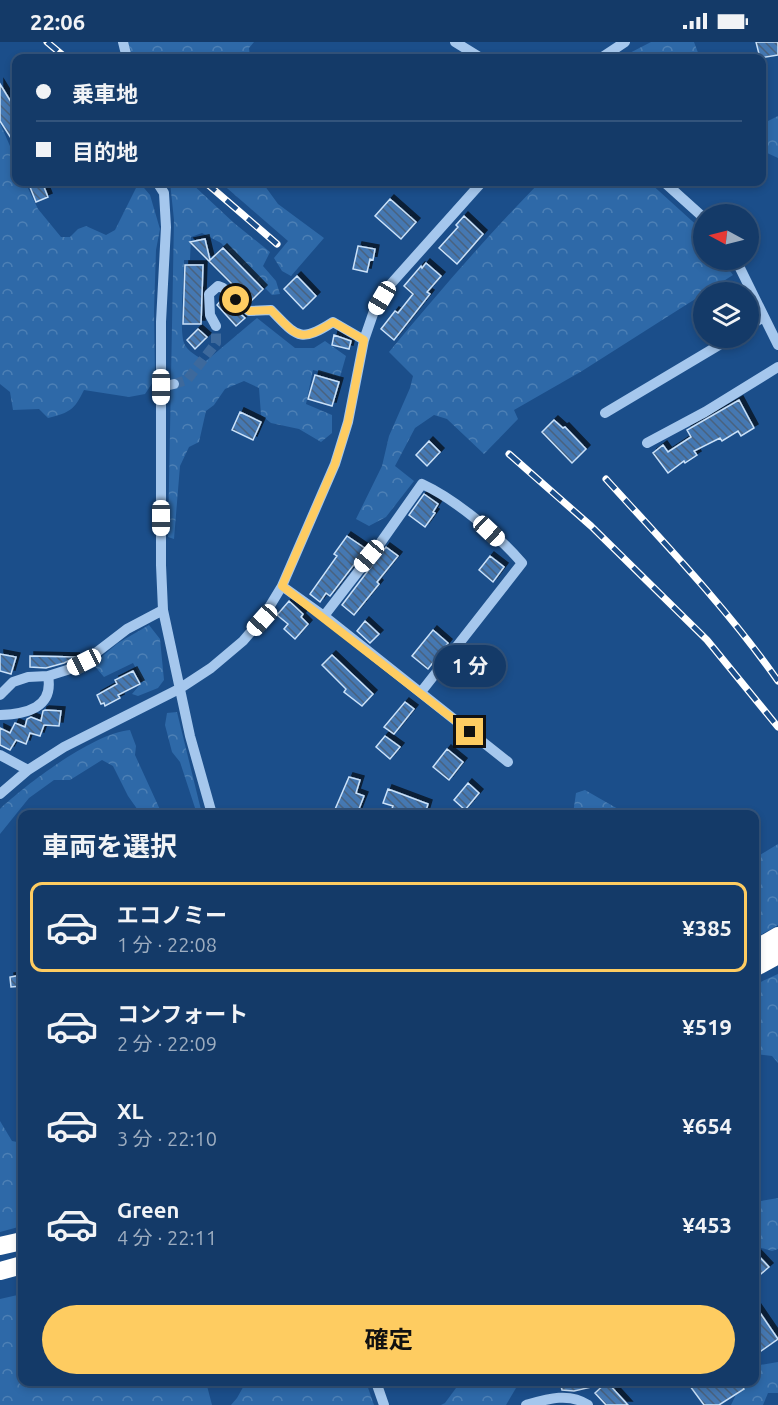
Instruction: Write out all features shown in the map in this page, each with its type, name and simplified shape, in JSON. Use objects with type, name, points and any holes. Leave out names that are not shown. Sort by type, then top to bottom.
[{"type":"highway","points":[[759,947],[778,936]]},
{"type":"highway","points":[[759,965],[778,955]]},
{"type":"highway","points":[[0,1246],[18,1241]]},
{"type":"highway","points":[[0,1271],[18,1266]]},
{"type":"street","points":[[454,42],[474,54]]},
{"type":"street","points":[[607,54],[625,42]]},
{"type":"street","points":[[160,186],[164,193],[166,227],[161,322],[163,610],[179,688],[211,810]]},
{"type":"street","points":[[0,794],[28,770],[94,731],[179,688],[211,668],[243,641],[262,620],[282,586],[335,464],[348,422],[364,340],[374,311],[389,286],[478,186]]},
{"type":"street","points":[[668,186],[693,208]]},
{"type":"street","points":[[741,270],[778,345]]},
{"type":"street","points":[[216,326],[210,315],[209,294],[218,286],[224,288],[249,311],[271,310],[291,330],[301,336],[313,334],[333,322],[364,340]]},
{"type":"street","points":[[759,320],[764,317]]},
{"type":"street","points":[[605,413],[714,348]]},
{"type":"street","points":[[647,442],[705,412],[778,367]]},
{"type":"street","points":[[161,387],[174,384]]},
{"type":"street","points":[[324,616],[422,484],[437,490],[489,531],[522,563],[421,692]]},
{"type":"street","points":[[282,586],[324,616],[508,762]]},
{"type":"street","points":[[0,695],[13,682],[28,677],[48,676],[84,662],[127,629],[163,610]]},
{"type":"street","points":[[0,715],[26,711],[41,705],[48,694],[48,676]]},
{"type":"street","points":[[0,755],[28,770]]},
{"type":"street","points":[[377,1386],[384,1405]]},
{"type":"street","points":[[526,1405],[561,1397],[581,1400],[588,1405]]},
{"type":"green space","points":[[128,42],[254,42],[249,48],[250,54],[131,54]]},
{"type":"green space","points":[[651,42],[694,42],[698,54],[628,54]]},
{"type":"green space","points":[[778,116],[778,158],[766,152],[766,122]]},
{"type":"green space","points":[[0,123],[12,151],[12,186],[27,186],[38,209],[61,237],[70,237],[78,229],[86,226],[106,235],[115,230],[137,186],[142,186],[150,195],[160,229],[156,250],[155,379],[145,394],[129,397],[84,390],[71,409],[48,418],[39,409],[13,410],[10,392],[0,384]]},
{"type":"green space","points":[[170,186],[194,186],[270,252],[263,266],[276,281],[280,294],[272,295],[221,243],[202,233],[191,237],[190,260],[184,260],[182,327],[184,343],[196,356],[206,361],[257,318],[295,348],[314,348],[325,341],[346,356],[340,377],[313,370],[306,404],[332,415],[332,433],[321,442],[299,429],[271,423],[261,415],[259,388],[244,381],[225,389],[214,405],[206,411],[199,442],[189,447],[180,466],[174,539],[168,537],[174,220]]},
{"type":"green space","points":[[225,186],[265,186],[278,204],[324,238],[291,276],[282,271],[274,258],[288,241]]},
{"type":"green space","points":[[536,186],[653,186],[693,222],[693,270],[729,270],[733,275],[722,282],[693,282],[693,300],[582,371],[514,410],[518,419],[484,454],[447,419],[434,415],[415,428],[395,466],[414,481],[386,517],[369,526],[356,519],[382,466],[389,436],[413,376],[389,352],[463,265]]},
{"type":"green space","points":[[149,625],[160,639],[164,680],[158,688],[138,696],[132,694],[143,681],[133,663],[104,677],[93,664],[118,643]]},
{"type":"green space","points":[[177,712],[201,810],[196,810],[180,762],[172,752],[165,725],[167,713]]},
{"type":"green space","points":[[130,730],[136,746],[135,755],[160,810],[138,810],[113,766],[102,760],[70,780],[54,780],[29,798],[0,834],[0,809],[61,761],[115,733]]},
{"type":"green space","points":[[585,790],[620,810],[574,810],[576,793]]},
{"type":"green space","points":[[778,844],[778,925],[759,936],[759,856]]},
{"type":"green space","points":[[778,974],[778,1063],[772,1056],[759,1054],[759,983]]},
{"type":"green space","points":[[0,1121],[12,1141],[18,1142],[18,1227],[0,1232]]},
{"type":"green space","points":[[778,1198],[778,1249],[772,1251],[759,1247],[759,1201]]},
{"type":"green space","points":[[18,1295],[18,1386],[207,1386],[212,1405],[0,1405],[0,1299]]},
{"type":"green space","points":[[778,1362],[778,1393],[768,1393],[763,1405],[731,1405],[740,1386],[759,1386],[760,1365]]},
{"type":"green space","points":[[244,1386],[367,1386],[374,1405],[231,1405]]},
{"type":"green space","points":[[461,1386],[521,1386],[516,1388],[506,1405],[441,1405],[456,1388]]},
{"type":"building","points":[[756,42],[778,42],[778,55],[766,57],[766,54],[759,54]]},
{"type":"building","points":[[0,84],[12,104],[12,140],[0,121]]},
{"type":"building","points":[[30,186],[44,186],[48,197],[36,202]]},
{"type":"building","points":[[390,199],[416,222],[401,239],[375,216]]},
{"type":"building","points":[[464,216],[483,234],[457,264],[439,248],[458,227],[456,225]]},
{"type":"building","points":[[205,239],[210,260],[223,248],[263,289],[250,302],[190,242]]},
{"type":"building","points":[[358,246],[375,249],[367,272],[353,269]]},
{"type":"building","points":[[426,263],[441,276],[427,292],[430,294],[394,340],[381,329],[395,311],[398,313],[413,294],[404,286]]},
{"type":"building","points":[[185,265],[203,265],[201,324],[183,324]]},
{"type":"building","points":[[297,276],[316,296],[303,309],[284,289]]},
{"type":"building","points":[[223,298],[245,318],[236,326],[217,305]]},
{"type":"building","points":[[198,329],[207,337],[195,349],[187,340]]},
{"type":"building","points":[[334,335],[351,341],[349,349],[332,345]]},
{"type":"building","points":[[315,375],[339,382],[332,406],[308,399]]},
{"type":"building","points":[[739,400],[754,428],[741,436],[738,431],[722,441],[720,438],[694,451],[697,455],[668,473],[653,453],[663,445],[668,452],[691,437],[687,430]]},
{"type":"building","points":[[240,412],[261,422],[253,440],[232,430]]},
{"type":"building","points":[[554,420],[563,428],[565,427],[586,449],[572,463],[542,432]]},
{"type":"building","points":[[429,441],[440,452],[427,466],[416,455]]},
{"type":"building","points":[[424,494],[438,504],[433,512],[435,513],[425,527],[409,515]]},
{"type":"building","points":[[347,536],[366,549],[330,596],[326,593],[320,602],[310,594],[337,556],[334,554]]},
{"type":"building","points":[[386,547],[398,556],[354,615],[342,605]]},
{"type":"building","points":[[490,556],[504,567],[493,582],[479,570]]},
{"type":"building","points":[[289,601],[303,614],[301,617],[308,624],[295,639],[284,629],[288,624],[277,615]]},
{"type":"building","points":[[365,621],[379,634],[370,643],[357,631]]},
{"type":"building","points":[[433,630],[448,643],[428,669],[412,656]]},
{"type":"building","points":[[0,654],[16,657],[11,674],[0,671]]},
{"type":"building","points":[[332,655],[373,694],[362,706],[344,692],[346,689],[322,665]]},
{"type":"building","points":[[30,656],[76,657],[46,668],[30,667]]},
{"type":"building","points":[[133,671],[140,684],[118,695],[120,698],[105,706],[104,703],[101,704],[97,695],[117,684],[115,680]]},
{"type":"building","points":[[405,702],[414,709],[394,734],[384,727]]},
{"type":"building","points":[[45,710],[61,711],[59,726],[44,725],[40,736],[30,733],[26,744],[16,740],[10,750],[0,745],[0,728],[10,733],[15,723],[25,727],[27,719],[31,717],[41,721]]},
{"type":"building","points":[[385,736],[400,747],[390,759],[376,747]]},
{"type":"building","points":[[447,749],[463,762],[449,780],[433,767]]},
{"type":"building","points":[[349,777],[360,780],[356,793],[364,796],[359,810],[335,810]]},
{"type":"building","points":[[468,783],[479,793],[465,810],[454,800]]},
{"type":"building","points":[[388,789],[428,804],[426,810],[392,810],[393,806],[383,803]]},
{"type":"building","points":[[18,976],[18,986],[11,987],[10,977]]},
{"type":"building","points":[[759,1256],[769,1267],[759,1276]]},
{"type":"building","points":[[759,1311],[778,1339],[759,1352]]},
{"type":"building","points":[[561,1386],[596,1386],[574,1391],[562,1390]]},
{"type":"building","points":[[603,1386],[611,1386],[628,1405],[606,1405],[595,1393]]},
{"type":"building","points":[[690,1386],[742,1386],[744,1389],[719,1405],[704,1405]]},
{"type":"tunnel","points":[[174,384],[187,380],[216,343],[216,326]]},
{"type":"railway","points":[[47,42],[61,54]]},
{"type":"railway","points":[[210,186],[277,244]]},
{"type":"railway","points":[[509,454],[591,526],[707,640],[778,727]]},
{"type":"railway","points":[[606,479],[717,602],[778,681]]},
{"type":"route","points":[[236,300],[249,311],[271,310],[291,330],[301,336],[313,334],[333,322],[364,340],[348,422],[335,464],[282,586],[324,616],[470,732]]}]
